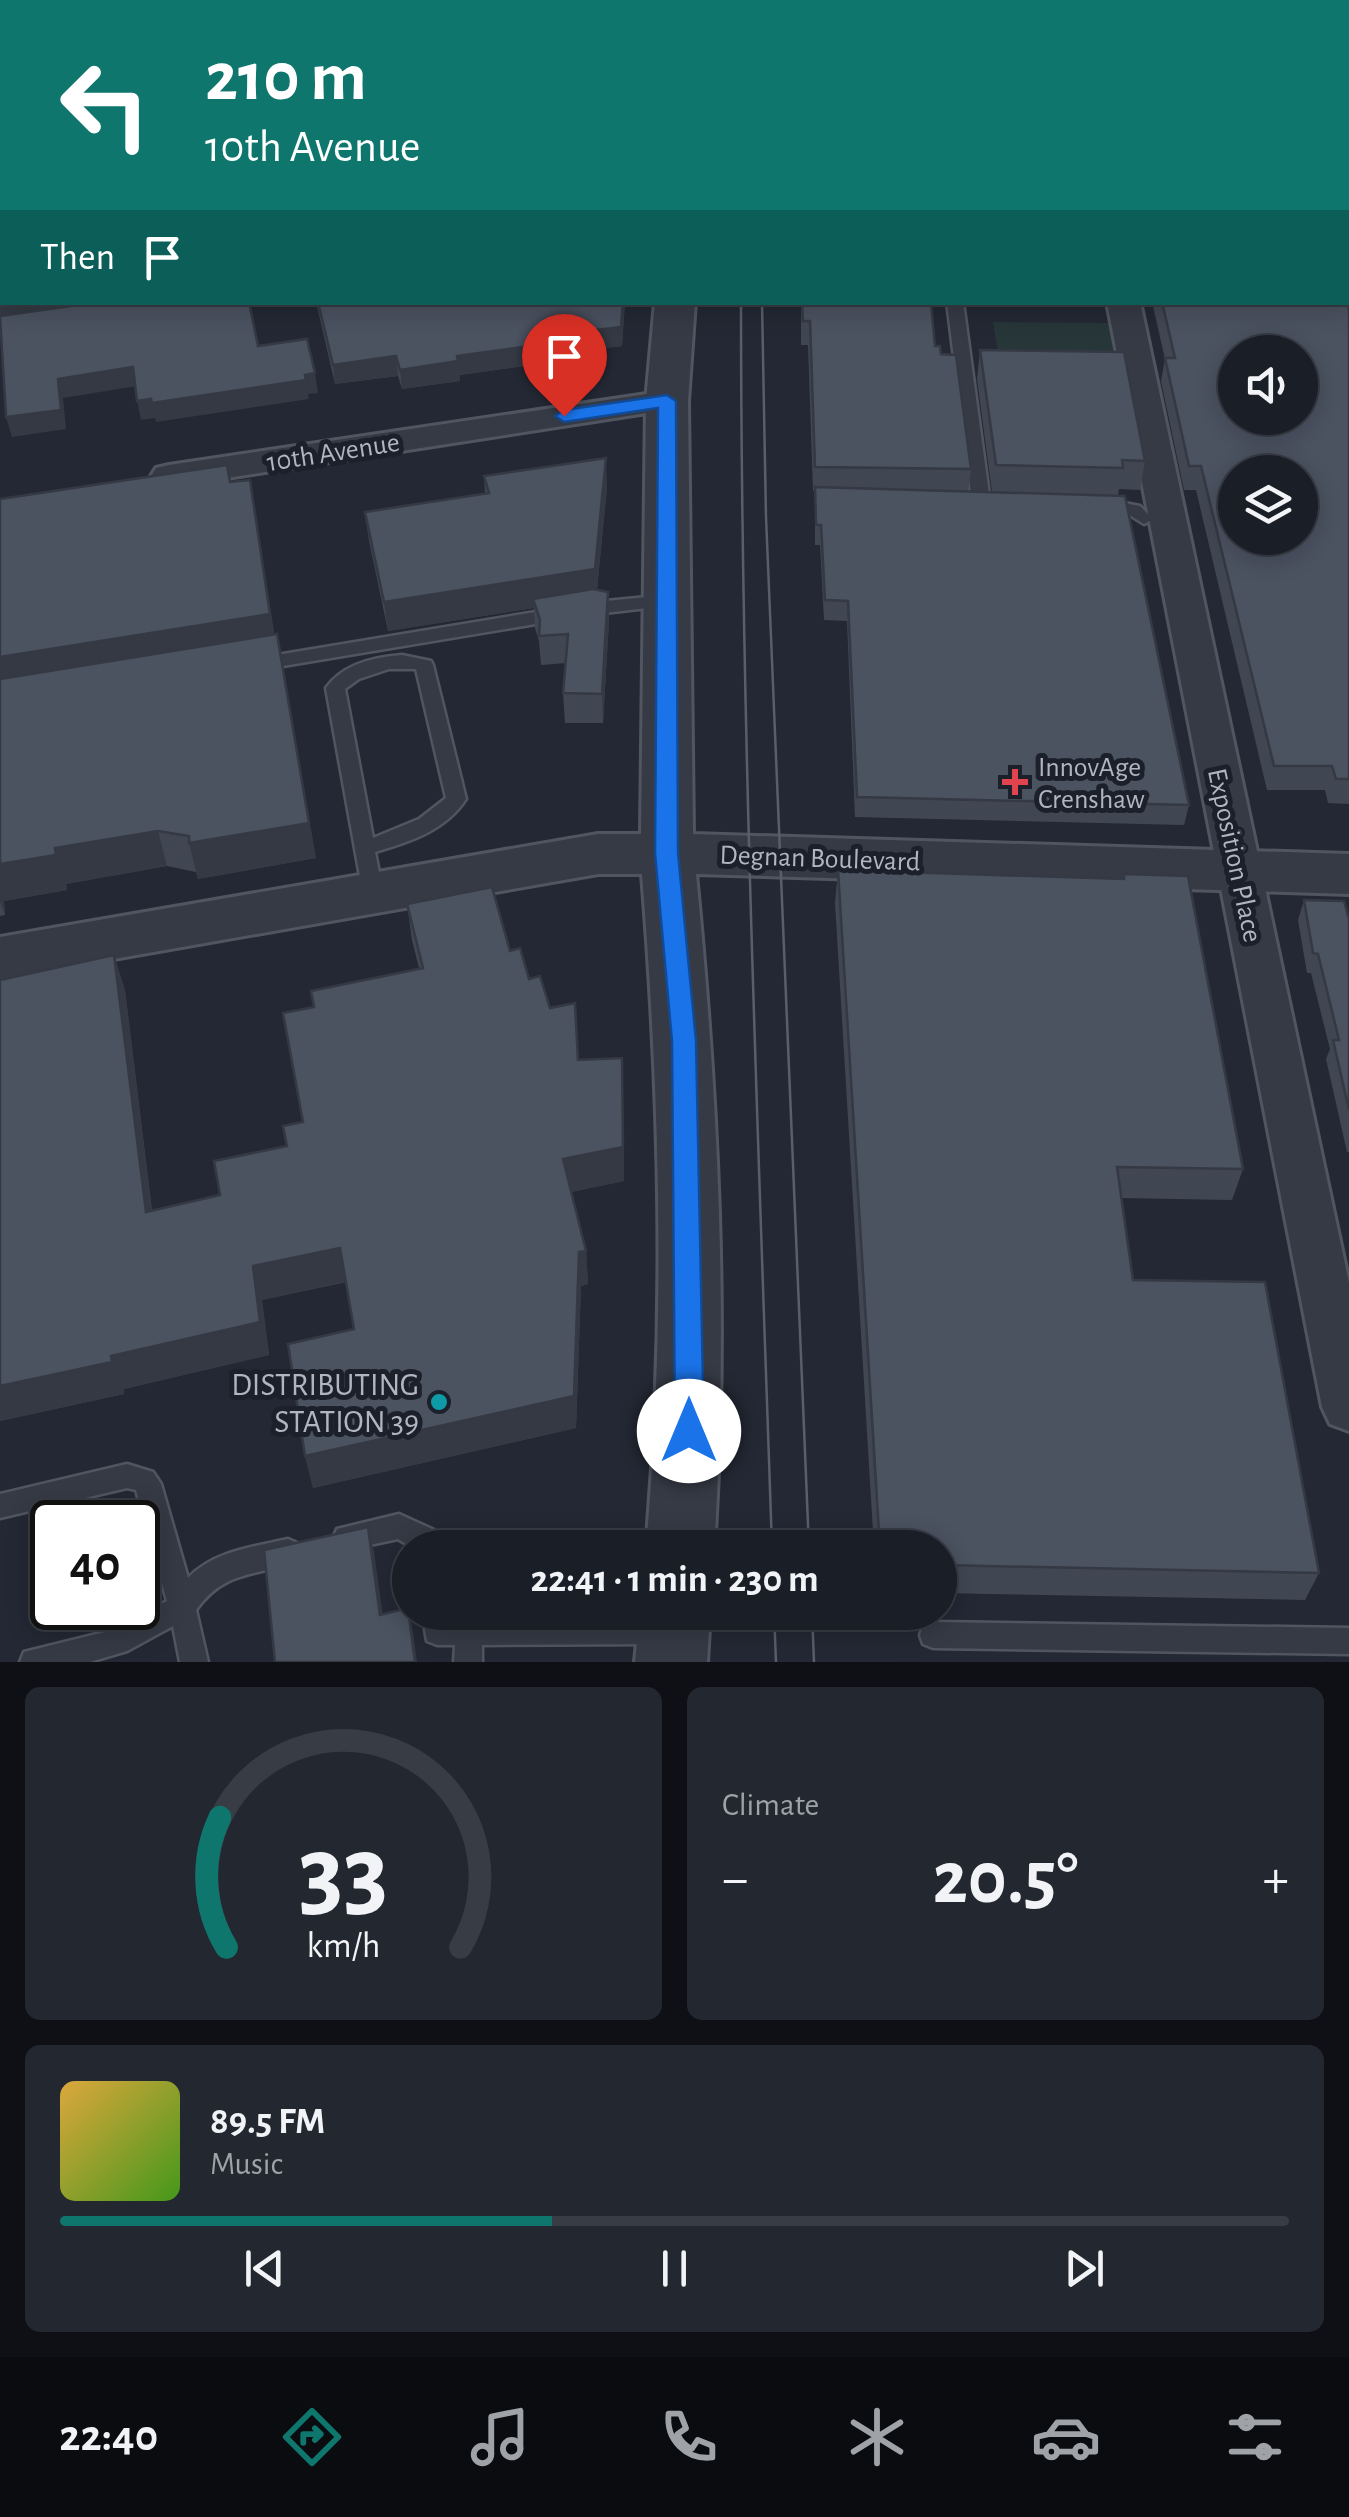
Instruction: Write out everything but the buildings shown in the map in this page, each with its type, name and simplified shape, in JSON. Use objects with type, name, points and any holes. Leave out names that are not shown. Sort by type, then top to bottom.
[{"type":"street","points":[[675,305],[667,401],[667,853],[684,1041],[690,1254],[689,1431],[681,1530]]},
{"type":"street","name":"Exposition Place","points":[[1123,305],[1349,1407]]},
{"type":"street","name":"10th Avenue","points":[[136,481],[667,401]]},
{"type":"street","name":"Degnan Boulevard","points":[[0,958],[368,870],[598,854],[1349,874]]},
{"type":"lane","points":[[955,305],[988,502],[961,502]]},
{"type":"lane","points":[[1077,504],[1114,505],[1134,510],[1144,519]]},
{"type":"lane","points":[[236,668],[596,608],[667,601]]},
{"type":"lane","points":[[414,661],[424,664],[456,799],[447,811],[392,842],[368,870],[335,688],[356,670],[414,661]]},
{"type":"lane","points":[[0,1506],[127,1476],[144,1480],[152,1493],[194,1662]]},
{"type":"lane","points":[[34,1662],[116,1642],[182,1607],[212,1570],[399,1526],[407,1530]]},
{"type":"lane","points":[[437,1630],[673,1635]]},
{"type":"lane","points":[[468,1662],[469,1631]]},
{"type":"lane","points":[[932,1636],[1349,1641]]},
{"type":"shaded area","points":[[993,322],[1118,323],[1123,354],[998,352]]},
{"type":"tram line","points":[[741,305],[747,770],[771,1530]]},
{"type":"tram line","points":[[762,305],[766,517],[808,1530]]},
{"type":"tram line","points":[[775,1630],[776,1662]]},
{"type":"tram line","points":[[813,1630],[814,1662]]},
{"type":"place","name":"InnovAge Crenshaw","points":[[1015,782]]},
{"type":"place","name":"DISTRIBUTING STATION 39","points":[[439,1402]]},
{"type":"route","points":[[564,416],[667,401],[667,853],[684,1041],[690,1254],[689,1431]]}]
